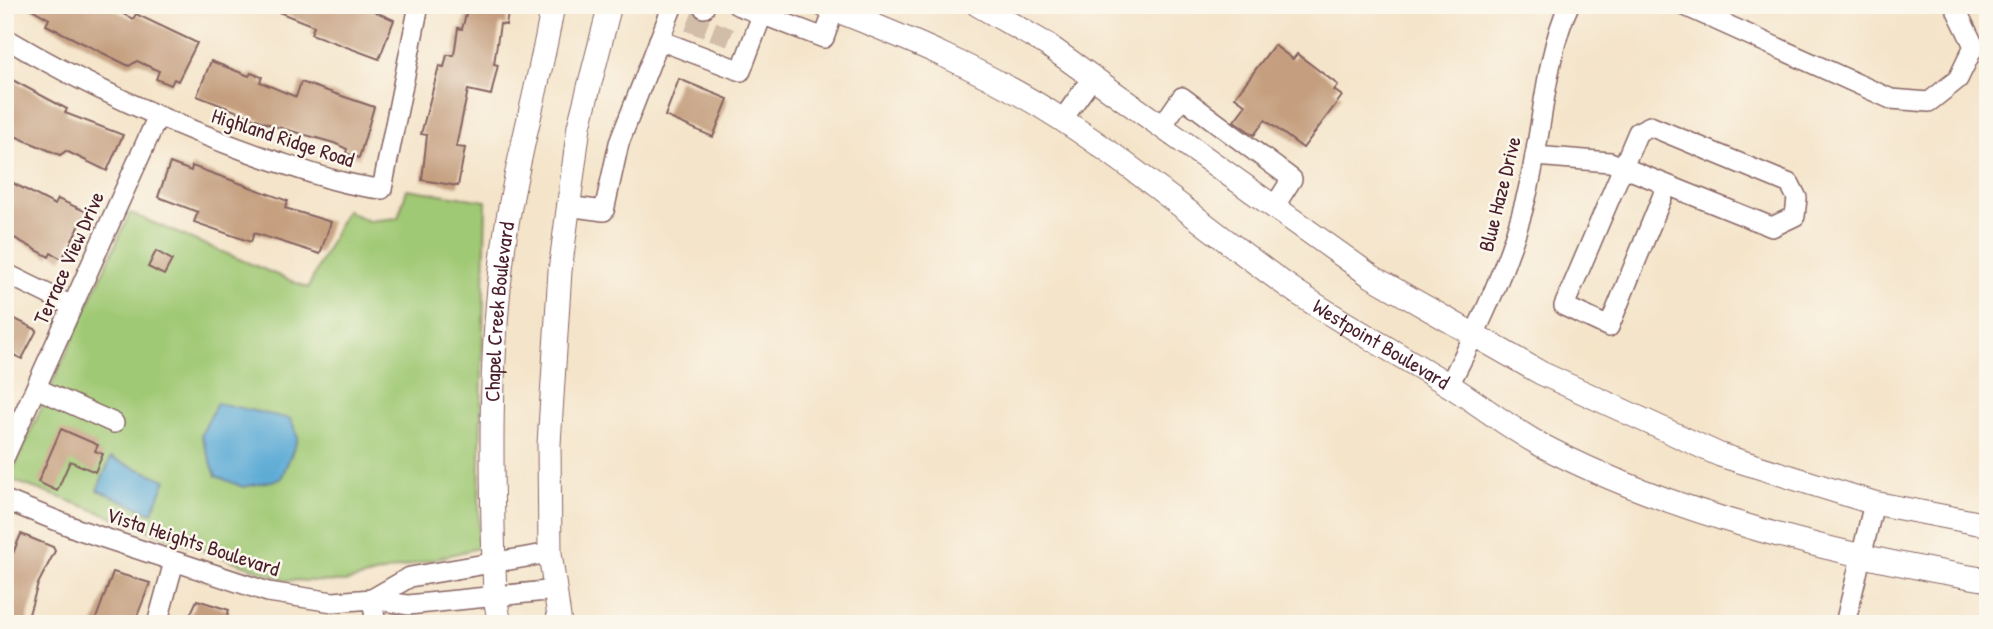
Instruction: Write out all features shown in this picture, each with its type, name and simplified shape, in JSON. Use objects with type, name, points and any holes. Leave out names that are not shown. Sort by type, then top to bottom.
[{"type":"main road","name":"Chapel Creek Boulevard","points":[[500,624],[495,598],[490,437],[495,323],[506,229],[553,5]]},
{"type":"main road","points":[[560,624],[550,554],[549,444],[560,271],[579,126],[610,5]]},
{"type":"main road","points":[[978,5],[1046,44],[1371,276],[1541,373],[1720,455],[1874,503],[1988,525]]},
{"type":"main road","name":"Westpoint Boulevard","points":[[829,7],[943,54],[1062,120],[1289,287],[1369,341],[1449,385],[1540,444],[1621,482],[1686,506],[1922,569],[1988,580]]},
{"type":"street","name":"Highland Ridge Road","points":[[5,38],[77,80],[156,118],[347,186],[382,189],[419,5]]},
{"type":"street","points":[[567,206],[604,211],[619,143],[673,5]]},
{"type":"street","name":"Blue Haze Drive","points":[[1449,385],[1505,270],[1527,196],[1558,40],[1569,5]]},
{"type":"street","points":[[1683,5],[1891,99],[1929,102],[1958,79],[1974,46],[1954,5]]},
{"type":"street","points":[[732,10],[762,15],[824,38],[829,7]]},
{"type":"street","points":[[659,40],[690,42],[715,52],[741,71],[762,15]]},
{"type":"street","points":[[1062,120],[1093,77]]},
{"type":"street","points":[[1162,126],[1182,97],[1292,179],[1274,207]]},
{"type":"street","name":"Terrace View Drive","points":[[5,456],[156,118]]},
{"type":"street","points":[[1535,156],[1610,162],[1622,167],[1667,185],[1772,227],[1795,216],[1797,198],[1790,184],[1650,126],[1638,132],[1622,167],[1564,306],[1609,327],[1667,185]]},
{"type":"street","points":[[5,273],[72,306]]},
{"type":"street","points":[[36,388],[114,423]]},
{"type":"street","name":"Vista Heights Boulevard","points":[[5,500],[174,562],[268,592],[333,602],[372,599],[408,605],[556,590]]},
{"type":"street","points":[[1844,624],[1874,503]]},
{"type":"street","name":"Vista Heights Boulevard","points":[[372,599],[410,577],[550,554]]},
{"type":"street","points":[[157,624],[174,562]]},
{"type":"street","points":[[372,599],[376,624]]},
{"type":"green space","points":[[407,189],[486,201],[478,548],[344,582],[285,580],[9,479],[130,213],[308,288],[346,210],[368,221],[398,218]]},
{"type":"water","points":[[217,403],[291,419],[298,438],[281,479],[243,487],[216,476],[201,435]]},
{"type":"water","points":[[111,458],[166,480],[152,513],[97,490]]},
{"type":"building","points":[[25,5],[105,5],[133,19],[136,14],[197,43],[178,81],[174,79],[171,85],[156,79],[159,71],[137,61],[129,66],[46,25],[49,19]]},
{"type":"building","points":[[261,5],[360,5],[394,20],[379,59],[311,34],[314,26]]},
{"type":"building","points":[[468,7],[508,13],[506,25],[500,24],[494,64],[498,65],[491,95],[468,90],[456,147],[465,148],[458,186],[422,180],[427,135],[421,134],[439,66],[444,67],[447,55],[454,55],[458,28],[462,29]]},
{"type":"building","points":[[1274,45],[1293,59],[1297,54],[1338,85],[1334,90],[1342,96],[1303,148],[1265,120],[1254,135],[1234,121],[1246,105],[1235,97]]},
{"type":"building","points":[[211,61],[249,76],[251,73],[262,77],[260,82],[296,97],[301,82],[374,107],[359,158],[346,153],[347,149],[334,143],[274,126],[197,96]]},
{"type":"building","points":[[5,76],[67,109],[65,113],[123,135],[107,171],[66,151],[60,155],[5,132]]},
{"type":"building","points":[[679,79],[728,99],[713,137],[665,116]]},
{"type":"building","points":[[170,163],[191,171],[192,166],[231,180],[288,201],[285,208],[331,222],[320,254],[254,233],[251,242],[194,222],[198,212],[158,197]]},
{"type":"building","points":[[9,181],[55,205],[58,199],[87,212],[62,259],[51,253],[49,257],[5,233],[5,189]]},
{"type":"building","points":[[156,251],[172,260],[164,275],[148,267]]},
{"type":"building","points":[[9,316],[37,330],[22,359],[5,351],[5,324]]},
{"type":"building","points":[[61,429],[98,445],[95,451],[103,454],[95,472],[70,461],[57,491],[38,482]]},
{"type":"building","points":[[21,534],[53,547],[55,551],[38,584],[26,624],[5,620],[5,556],[11,558]]},
{"type":"building","points":[[113,572],[150,583],[134,624],[94,624]]},
{"type":"building","points":[[197,600],[229,610],[225,624],[186,624]]},
{"type":"tunnel","points":[[694,34],[704,8]]},
{"type":"tunnel","points":[[718,43],[728,18]]}]
